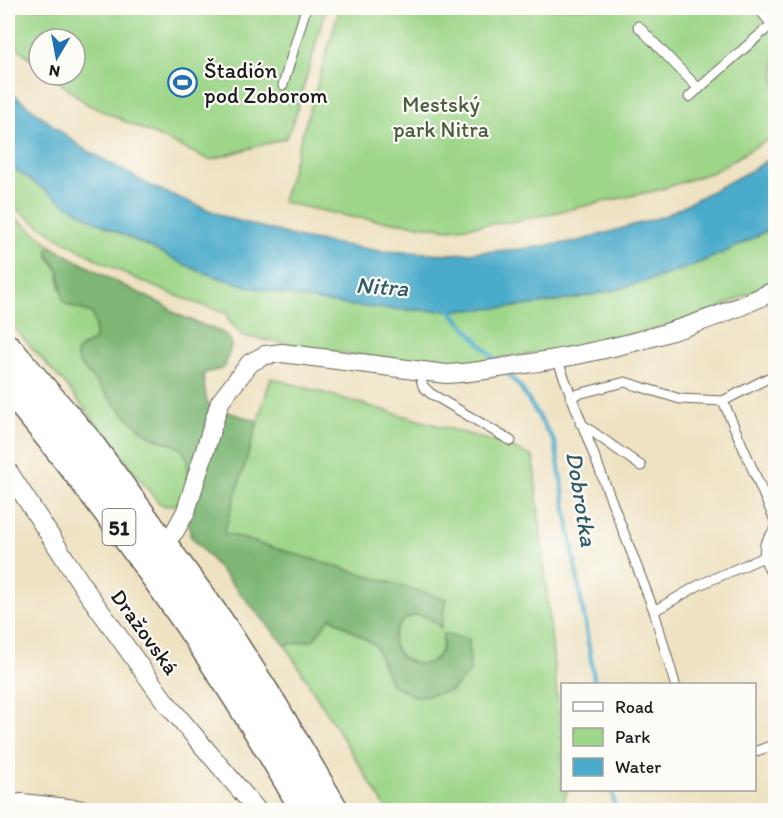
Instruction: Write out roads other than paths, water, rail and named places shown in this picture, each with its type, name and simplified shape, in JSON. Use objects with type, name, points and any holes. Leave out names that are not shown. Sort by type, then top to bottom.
[{"type":"main road","name":"51","points":[[8,349],[88,442],[220,623],[262,688],[334,810]]},
{"type":"main road","name":"51","points":[[8,386],[102,503],[164,588],[222,674],[305,810]]},
{"type":"street","points":[[163,544],[175,531],[186,511],[220,402],[250,363],[265,355],[282,353],[446,374],[470,373],[557,359],[675,332],[776,290]]},
{"type":"street","name":"Dražovská","points":[[8,471],[86,591],[164,700],[257,810]]},
{"type":"street","points":[[8,805],[22,803],[86,810]]},
{"type":"lane","points":[[283,85],[306,8]]},
{"type":"lane","points":[[689,97],[774,26],[758,8]]},
{"type":"lane","points":[[638,26],[699,88]]},
{"type":"lane","points":[[557,359],[654,611],[675,683]]},
{"type":"lane","points":[[419,371],[423,386],[430,393],[511,441]]},
{"type":"lane","points":[[570,396],[625,382],[680,399],[723,401],[776,374]]},
{"type":"lane","points":[[723,401],[776,525],[765,544],[764,557],[776,586]]},
{"type":"lane","points":[[580,423],[641,466]]},
{"type":"lane","points":[[654,611],[699,585],[764,557]]},
{"type":"lane","points":[[756,751],[776,744]]},
{"type":"water","name":"Nitra","points":[[8,90],[81,147],[151,186],[228,218],[305,239],[381,251],[452,254],[521,249],[579,241],[664,216],[752,170],[775,155],[775,226],[711,258],[642,282],[570,299],[496,308],[421,310],[346,305],[274,292],[198,271],[115,231],[61,201],[8,164]]},
{"type":"waterway","name":"Dobrotka","points":[[448,308],[499,364]]},
{"type":"waterway","name":"Dobrotka","points":[[507,373],[521,388],[555,443],[595,683]]},
{"type":"waterway","name":"Dobrotka","points":[[612,791],[615,810]]},
{"type":"place","name":"Štadión pod Zoborom","points":[[183,83]]},
{"type":"park label","name":"Mestský park Nitra","points":[[441,116]]}]
